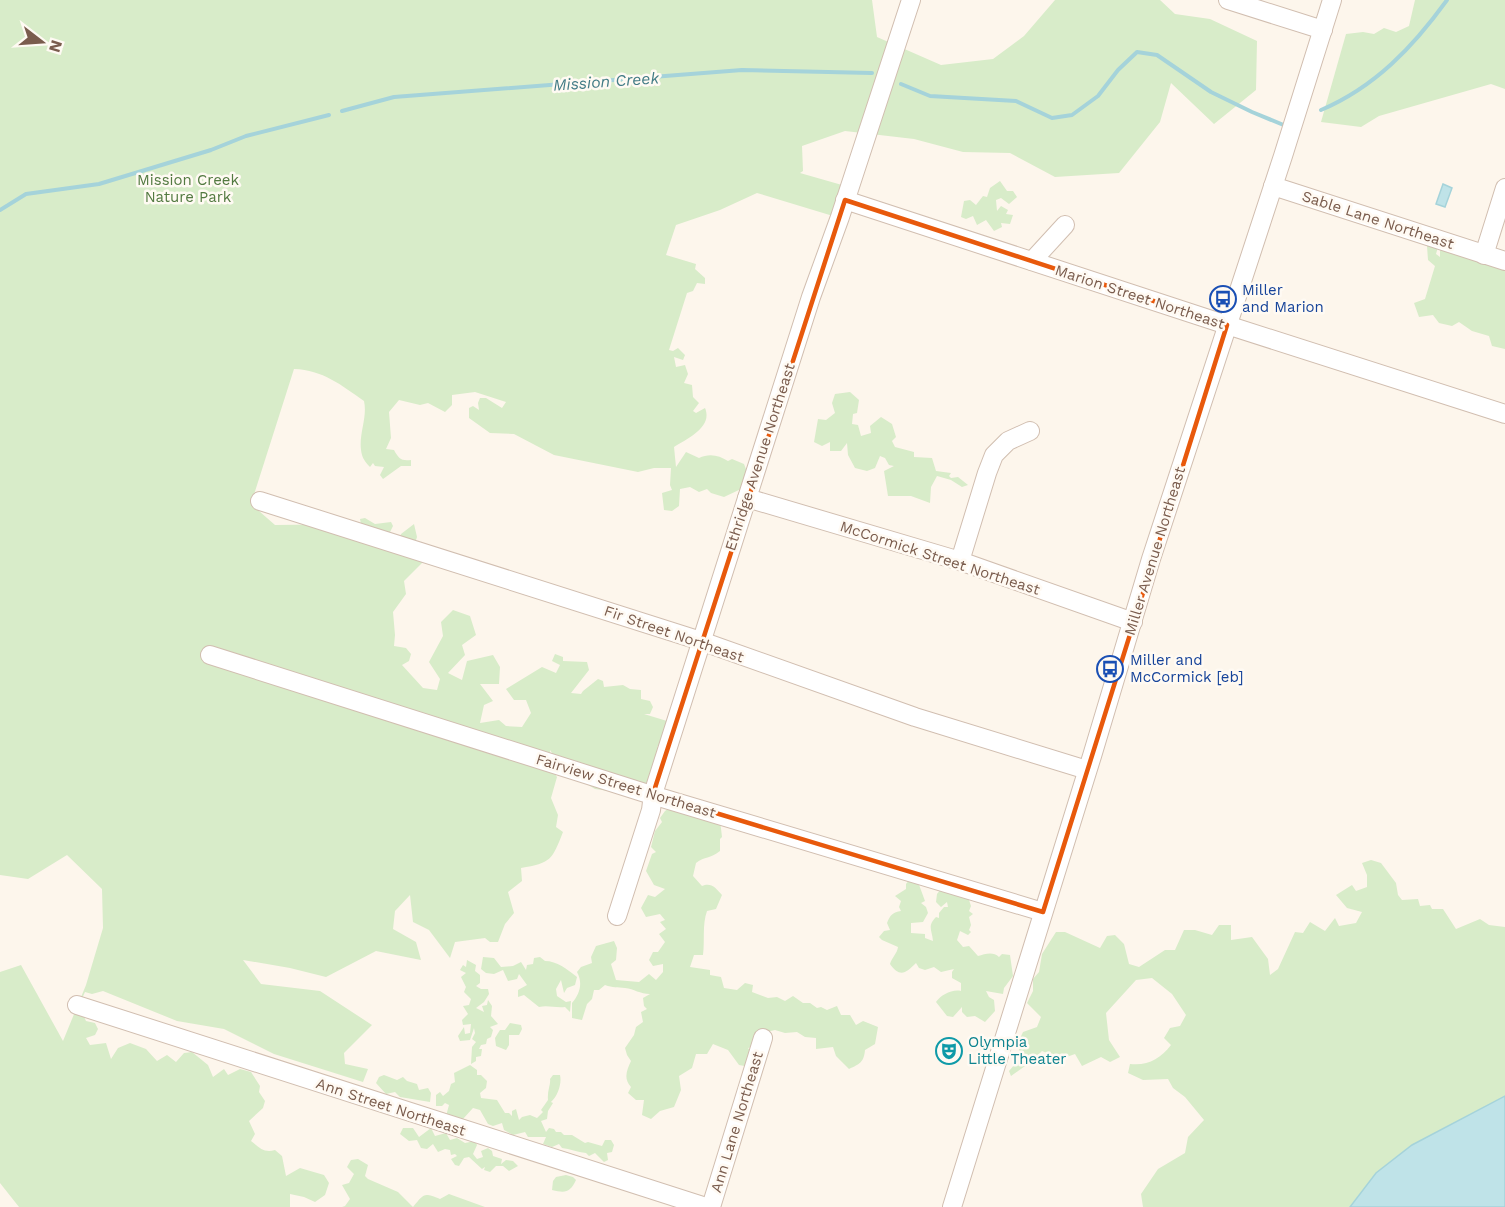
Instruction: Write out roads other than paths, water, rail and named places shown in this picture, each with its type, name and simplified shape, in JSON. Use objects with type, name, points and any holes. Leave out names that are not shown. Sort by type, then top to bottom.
[{"type":"street","name":"Ethridge Avenue Northeast","points":[[617,916],[651,810],[652,794],[814,286],[845,200],[910,0]]},
{"type":"street","points":[[1228,0],[1323,30]]},
{"type":"street","name":"Miller Avenue Northeast","points":[[952,1207],[1154,549],[1332,0]]},
{"type":"street","name":"Sable Lane Northeast","points":[[1273,186],[1505,261]]},
{"type":"street","points":[[1484,255],[1505,188]]},
{"type":"street","name":"Marion Street Northeast","points":[[845,200],[1505,414]]},
{"type":"street","points":[[1032,261],[1065,225]]},
{"type":"street","points":[[960,561],[994,455],[1008,441],[1030,431]]},
{"type":"street","name":"McCormick Street Northeast","points":[[747,498],[960,561],[1133,622]]},
{"type":"street","name":"Fir Street Northeast","points":[[260,501],[701,640],[737,655],[915,717],[1087,770]]},
{"type":"street","name":"Fairview Street Northeast","points":[[210,655],[652,794],[1043,912]]},
{"type":"street","name":"Ann Street Northeast","points":[[76,1005],[706,1207]]},
{"type":"street","name":"Ann Lane Northeast","points":[[711,1207],[764,1038]]},
{"type":"water","points":[[1443,184],[1452,188],[1445,207],[1436,204]]},
{"type":"water","points":[[1505,1096],[1505,1207],[1350,1207],[1376,1173],[1412,1145]]},
{"type":"waterway","name":"Mission Creek","points":[[1321,110],[1359,90],[1392,64],[1421,34],[1447,0]]},
{"type":"waterway","name":"Mission Creek","points":[[901,84],[930,96],[1016,101],[1052,118],[1072,115],[1098,96],[1118,70],[1137,52],[1157,55],[1211,92],[1286,126]]},
{"type":"waterway","name":"Mission Creek","points":[[342,111],[394,97],[742,70],[872,73]]},
{"type":"waterway","name":"Mission Creek","points":[[0,210],[26,194],[99,184],[211,150],[246,136],[329,115]]},
{"type":"place","name":"Miller and Marion","points":[[1223,299]]},
{"type":"place","name":"Miller and McCormick [eb]","points":[[1110,669]]},
{"type":"place","name":"Olympia Little Theater","points":[[949,1051]]},
{"type":"park label","name":"Mission Creek Nature Park","points":[[188,188]]}]
